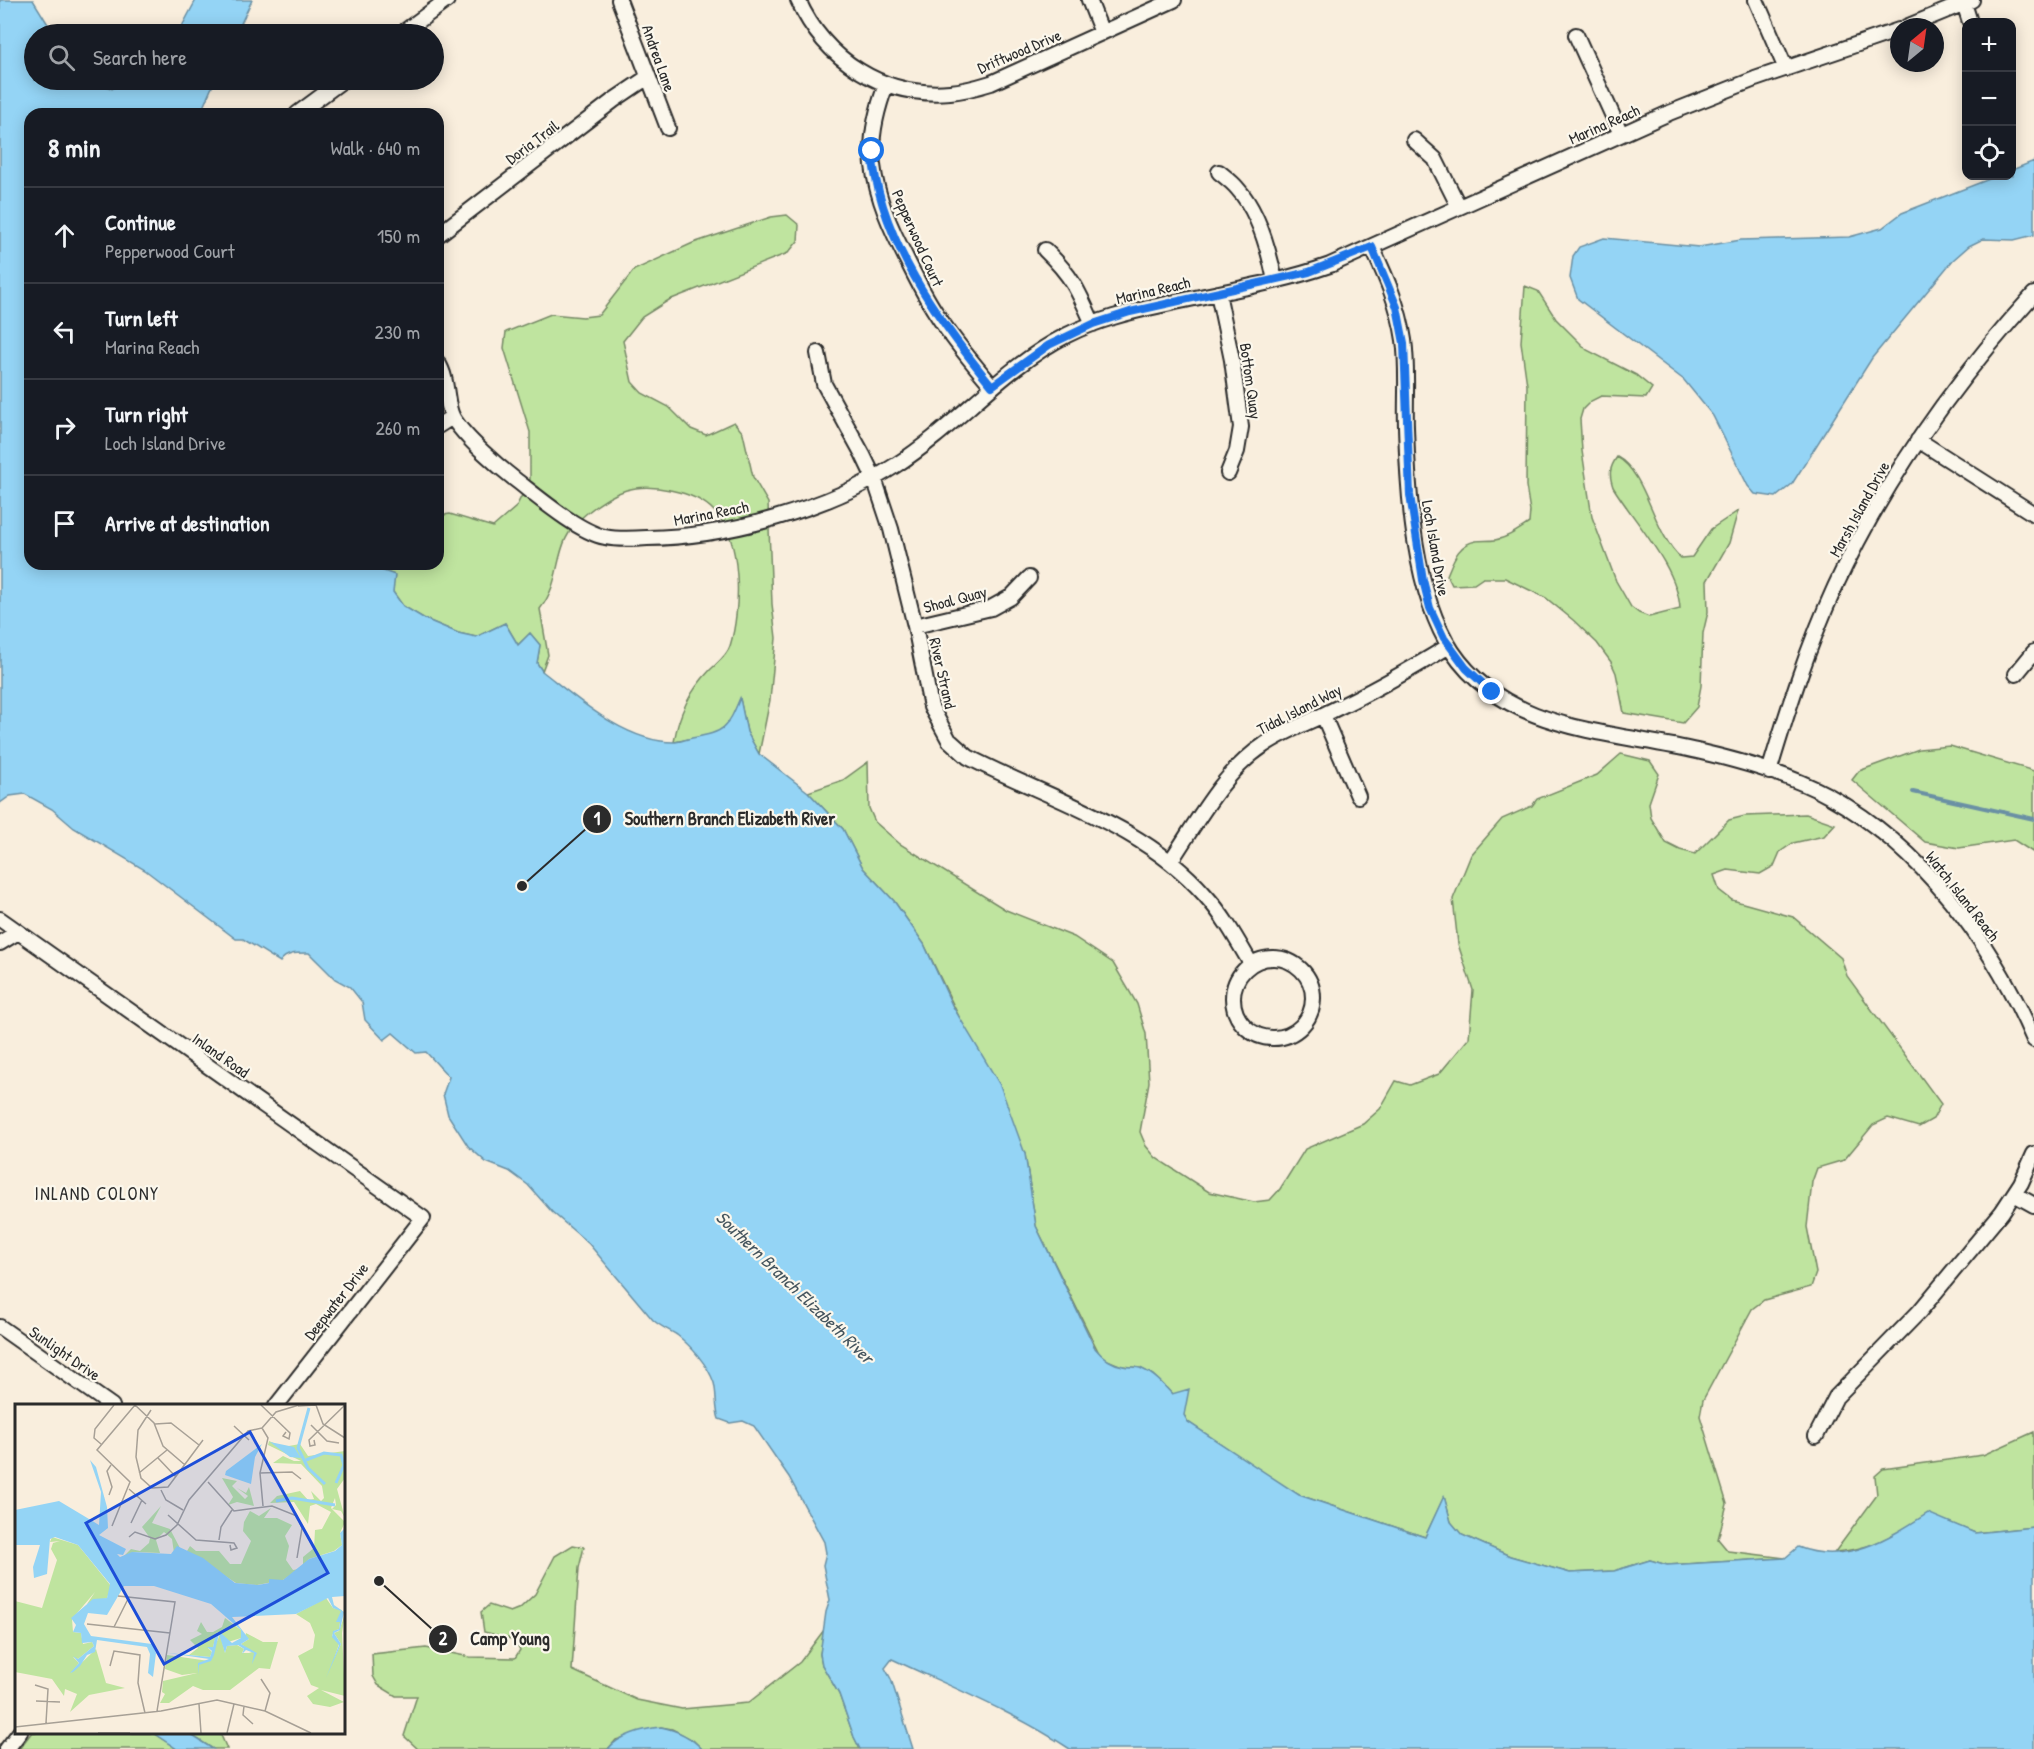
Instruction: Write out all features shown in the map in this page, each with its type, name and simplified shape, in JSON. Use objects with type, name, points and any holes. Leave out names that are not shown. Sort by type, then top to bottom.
[{"type":"street","points":[[415,24],[447,0]]},
{"type":"street","name":"Andrea Lane","points":[[619,0],[668,128]]},
{"type":"street","name":"Driftwood Drive","points":[[798,0],[814,31],[838,56],[869,77],[886,85],[916,92],[935,93],[968,90],[991,83],[1174,0]]},
{"type":"street","points":[[1089,0],[1102,33]]},
{"type":"street","points":[[1756,0],[1786,69]]},
{"type":"street","points":[[1927,18],[1966,1],[1970,18]]},
{"type":"street","name":"Marina Reach","points":[[444,379],[453,417],[478,447],[526,488],[567,518],[604,537],[654,538],[696,535],[804,509],[840,496],[874,478],[898,464],[992,386],[1049,345],[1093,324],[1130,312],[1275,281],[1330,265],[1722,91],[1890,33]]},
{"type":"street","points":[[1576,35],[1621,134]]},
{"type":"street","name":"Doria Trail","points":[[444,230],[614,100],[648,77]]},
{"type":"street","name":"Pepperwood Court","points":[[886,85],[876,114],[872,151],[875,180],[881,202],[897,240],[935,312],[992,386]]},
{"type":"street","points":[[305,108],[329,90]]},
{"type":"street","points":[[1414,140],[1435,159],[1459,207]]},
{"type":"street","points":[[1220,172],[1238,188],[1251,210],[1267,246],[1275,281]]},
{"type":"street","name":"Loch Island Drive","points":[[1372,247],[1394,298],[1404,343],[1410,495],[1423,580],[1437,625],[1449,645],[1472,675],[1492,692],[1540,718],[1700,751],[1769,772]]},
{"type":"street","points":[[1045,250],[1063,267],[1074,282],[1093,324]]},
{"type":"street","name":"Bottom Quay","points":[[1218,293],[1232,360],[1241,427],[1237,451],[1228,473]]},
{"type":"street","name":"Marsh Island Drive","points":[[1769,772],[1809,651],[1835,587],[1883,496],[1918,440],[1965,375],[1994,338],[2034,294]]},
{"type":"street","name":"River Strand","points":[[818,353],[824,384],[874,478],[900,558],[931,707],[939,725],[954,746],[968,757],[1139,838],[1170,862],[1206,895],[1225,920],[1251,963]]},
{"type":"street","points":[[444,422],[453,417]]},
{"type":"street","points":[[1918,440],[2034,514]]},
{"type":"street","name":"Shoal Quay","points":[[915,627],[991,608],[1011,597],[1029,578]]},
{"type":"street","name":"Tidal Island Way","points":[[1170,862],[1237,767],[1264,744],[1392,681],[1449,645]]},
{"type":"street","points":[[2016,674],[2034,652]]},
{"type":"street","points":[[1323,715],[1358,796]]},
{"type":"street","name":"Watch Island Reach","points":[[1769,772],[1800,782],[1826,794],[1856,812],[1909,855],[1940,889],[1984,946],[2020,1008],[2034,1040]]},
{"type":"street","name":"Inland Road","points":[[0,919],[423,1218]]},
{"type":"street","points":[[0,943],[18,932]]},
{"type":"street","points":[[1282,958],[1301,969],[1308,977],[1312,986],[1313,1007],[1309,1018],[1294,1033],[1274,1039],[1263,1038],[1254,1034],[1238,1020],[1232,999],[1234,989],[1237,979],[1251,963],[1262,959],[1282,958]]},
{"type":"street","points":[[1816,1436],[1836,1396],[1926,1304],[2014,1194],[2034,1154]]},
{"type":"street","points":[[2014,1194],[2034,1205]]},
{"type":"street","name":"Deepwater Drive","points":[[278,1404],[423,1218]]},
{"type":"street","name":"Sunlight Drive","points":[[0,1327],[109,1404]]},
{"type":"street","points":[[7,1749],[18,1734]]},
{"type":"green space","points":[[787,215],[799,225],[798,241],[788,253],[669,300],[642,317],[623,341],[632,382],[642,393],[669,407],[691,429],[706,435],[734,422],[743,433],[753,477],[768,503],[772,604],[776,638],[770,700],[759,754],[747,732],[740,699],[730,722],[716,734],[674,742],[682,712],[691,694],[729,650],[736,614],[737,576],[730,539],[723,523],[714,511],[694,497],[657,488],[626,490],[597,505],[575,524],[562,548],[553,584],[540,609],[548,655],[542,671],[537,663],[540,645],[530,633],[518,645],[505,623],[476,637],[458,633],[425,619],[403,606],[393,592],[394,575],[380,570],[444,570],[444,515],[450,514],[493,527],[516,507],[530,479],[530,432],[504,348],[506,332],[551,314],[583,317],[599,315],[634,270],[693,243],[771,217]]},
{"type":"green space","points":[[1525,286],[1538,291],[1556,319],[1587,350],[1636,375],[1652,388],[1646,398],[1601,396],[1591,401],[1583,409],[1580,419],[1582,451],[1592,517],[1616,581],[1631,607],[1649,617],[1680,609],[1672,577],[1664,561],[1613,487],[1610,472],[1617,457],[1636,476],[1663,534],[1681,558],[1692,557],[1711,529],[1738,511],[1729,543],[1707,581],[1708,612],[1703,633],[1701,686],[1697,707],[1683,723],[1624,713],[1616,673],[1611,662],[1597,643],[1546,598],[1505,578],[1483,578],[1474,584],[1452,585],[1447,575],[1460,549],[1476,541],[1504,537],[1529,523],[1530,511],[1526,486],[1527,385],[1521,342]]},
{"type":"green space","points":[[1950,746],[2034,771],[2034,853],[2014,840],[1959,848],[1925,842],[1852,780],[1859,771],[1919,749]]},
{"type":"green space","points":[[1621,754],[1650,761],[1659,774],[1649,803],[1651,818],[1666,843],[1680,850],[1695,854],[1729,820],[1745,816],[1806,814],[1835,824],[1824,836],[1793,843],[1780,852],[1774,866],[1760,874],[1728,870],[1714,875],[1719,890],[1732,900],[1793,917],[1841,958],[1847,976],[1941,1104],[1933,1119],[1919,1127],[1888,1118],[1873,1125],[1844,1160],[1817,1168],[1812,1182],[1807,1227],[1816,1273],[1811,1287],[1764,1300],[1752,1309],[1703,1400],[1700,1416],[1727,1504],[1718,1539],[1728,1551],[1785,1558],[1667,1565],[1650,1560],[1614,1571],[1570,1573],[1510,1556],[1462,1535],[1451,1522],[1444,1497],[1425,1537],[1299,1495],[1188,1422],[1172,1394],[1153,1375],[1140,1368],[1122,1366],[1100,1355],[1036,1226],[1025,1154],[924,944],[894,901],[863,868],[843,829],[808,792],[843,780],[868,762],[869,808],[875,822],[900,844],[1006,910],[1074,937],[1113,963],[1137,1004],[1146,1034],[1149,1082],[1140,1132],[1146,1146],[1156,1158],[1209,1192],[1254,1202],[1270,1200],[1280,1189],[1305,1149],[1363,1124],[1380,1109],[1396,1081],[1410,1085],[1439,1074],[1469,1038],[1473,990],[1458,944],[1453,899],[1471,855],[1502,819],[1532,806],[1537,799],[1597,775]]},
{"type":"green space","points":[[2034,1432],[2034,1527],[1975,1533],[1928,1514],[1873,1544],[1835,1552],[1877,1495],[1875,1476],[1883,1469],[1983,1455]]},
{"type":"green space","points":[[573,1545],[584,1547],[579,1568],[572,1670],[637,1700],[682,1709],[748,1703],[800,1662],[824,1630],[820,1654],[822,1665],[839,1694],[860,1749],[702,1749],[693,1740],[672,1729],[661,1727],[616,1740],[608,1749],[418,1749],[404,1736],[417,1696],[396,1696],[378,1685],[373,1676],[372,1654],[426,1648],[470,1657],[515,1658],[520,1650],[515,1640],[484,1632],[481,1612],[489,1605],[510,1612],[520,1608],[535,1594],[555,1556]]},
{"type":"green space","points":[[30,1734],[154,1734],[177,1749],[19,1749]]},
{"type":"green space","points":[[190,1734],[220,1734],[227,1749],[213,1749]]},
{"type":"water","name":"Southern Branch Elizabeth River","points":[[0,0],[33,0],[48,24],[24,24],[24,90],[211,90],[203,108],[24,108],[24,570],[381,570],[395,575],[393,592],[403,606],[425,619],[458,633],[476,637],[505,623],[518,645],[530,633],[540,645],[537,663],[542,671],[603,717],[638,735],[674,742],[712,734],[728,723],[740,698],[747,732],[759,754],[808,792],[843,829],[863,868],[894,901],[924,944],[952,1005],[1000,1085],[1025,1154],[1036,1226],[1095,1348],[1104,1357],[1125,1367],[1146,1371],[1172,1394],[1189,1389],[1184,1415],[1188,1422],[1299,1495],[1425,1537],[1444,1496],[1451,1522],[1462,1535],[1510,1556],[1570,1573],[1614,1571],[1650,1560],[1667,1565],[1785,1558],[1798,1547],[1816,1552],[1850,1551],[1882,1540],[1928,1513],[1975,1533],[2034,1527],[2034,1749],[1070,1749],[1005,1712],[892,1659],[885,1668],[891,1679],[913,1749],[860,1749],[839,1694],[822,1665],[820,1654],[830,1600],[823,1565],[826,1553],[824,1542],[789,1477],[754,1426],[743,1421],[730,1423],[719,1419],[714,1383],[703,1363],[688,1345],[653,1320],[589,1244],[552,1212],[528,1185],[509,1171],[486,1162],[468,1146],[448,1115],[443,1094],[449,1077],[426,1052],[416,1053],[393,1033],[384,1040],[365,1020],[362,1002],[350,987],[335,979],[309,953],[289,955],[280,962],[243,939],[236,939],[145,870],[74,828],[52,809],[25,794],[10,796],[0,803]]},
{"type":"water","points":[[196,0],[252,0],[241,24],[183,24]]},
{"type":"water","points":[[2034,161],[2034,235],[2014,240],[1983,239],[1969,246],[1953,260],[1872,358],[1792,484],[1776,497],[1755,494],[1748,486],[1713,416],[1684,380],[1578,299],[1570,278],[1573,256],[1579,247],[1604,238],[1699,247],[1741,240],[1849,237],[1882,228],[1902,213],[1987,180],[2016,180],[2016,168]]},
{"type":"water","points":[[661,1727],[683,1735],[702,1749],[608,1749],[618,1740],[632,1734]]},
{"type":"water","points":[[154,1734],[190,1734],[213,1749],[177,1749]]},
{"type":"waterway","points":[[1913,792],[2034,819]]},
{"type":"place","name":"Southern Branch Elizabeth River","points":[[522,886]]},
{"type":"place","name":"Camp Young","points":[[379,1581]]},
{"type":"district","name":"INLAND COLONY","points":[[97,1193]]},
{"type":"route","points":[[872,151],[875,180],[881,202],[921,288],[953,338],[992,386],[1030,356],[1069,334],[1111,317],[1309,272],[1372,247],[1391,289],[1404,343],[1410,495],[1423,580],[1430,608],[1452,651],[1472,675],[1492,692]]}]
